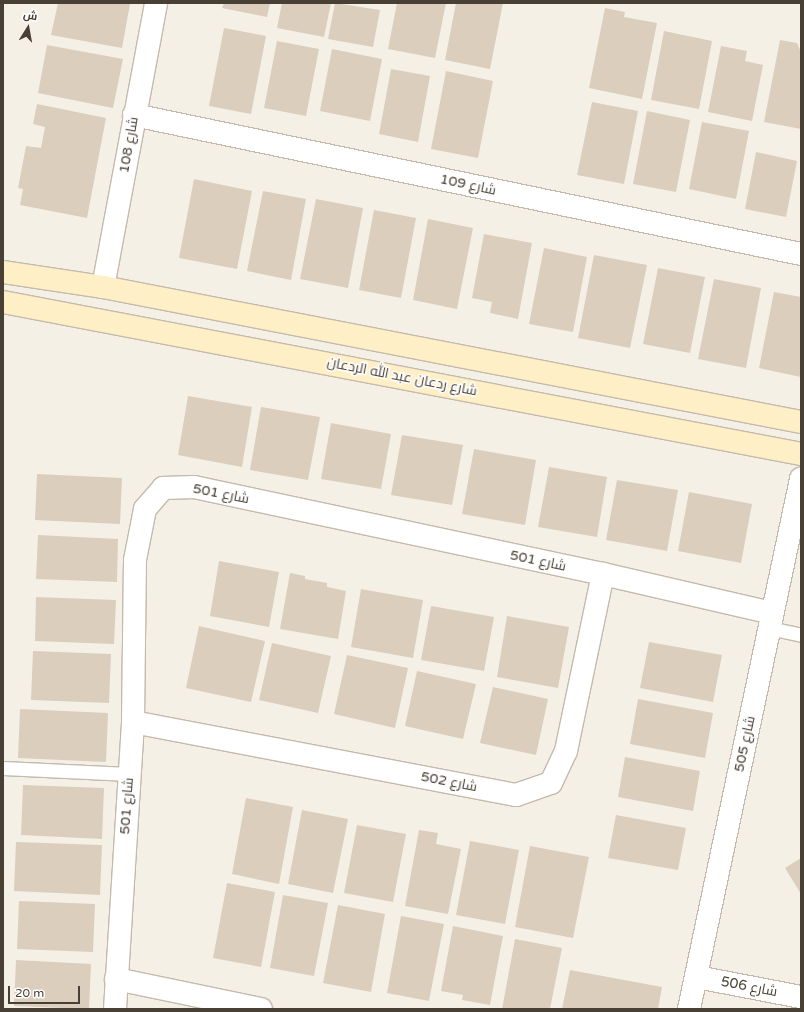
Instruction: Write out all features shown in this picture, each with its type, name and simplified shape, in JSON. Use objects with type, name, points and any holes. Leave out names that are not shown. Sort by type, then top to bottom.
[{"type":"street","name":"شارع 108","points":[[104,287],[134,115],[156,3]]},
{"type":"street","name":"شارع 109","points":[[134,115],[801,254]]},
{"type":"street","points":[[3,272],[104,287],[801,422]]},
{"type":"street","name":"شارع ردعان عبد الله الردعان","points":[[3,302],[801,454]]},
{"type":"street","points":[[512,398],[518,368]]},
{"type":"street","name":"شارع 505","points":[[689,1009],[697,977],[770,621],[801,479]]},
{"type":"street","name":"شارع 501","points":[[115,1009],[133,722],[135,560],[145,509],[163,488],[194,488],[603,574],[770,621]]},
{"type":"street","name":"شارع 502","points":[[133,722],[516,795],[551,782],[566,751],[603,574]]},
{"type":"street","name":"شارع 506","points":[[697,977],[801,996]]},
{"type":"street","points":[[116,979],[261,1009]]},
{"type":"lane","points":[[770,621],[801,635]]},
{"type":"lane","points":[[3,768],[130,774]]},
{"type":"building","points":[[58,3],[130,4],[122,48],[51,35]]},
{"type":"building","points":[[224,3],[270,3],[267,17],[222,8]]},
{"type":"building","points":[[282,3],[331,3],[324,37],[277,28]]},
{"type":"building","points":[[335,3],[380,10],[373,47],[328,39]]},
{"type":"building","points":[[397,3],[446,3],[435,58],[388,49]]},
{"type":"building","points":[[456,3],[503,3],[490,69],[445,60]]},
{"type":"building","points":[[605,8],[625,12],[624,17],[657,23],[642,99],[589,88]]},
{"type":"building","points":[[224,28],[266,36],[251,114],[209,106]]},
{"type":"building","points":[[664,31],[712,41],[699,109],[651,100]]},
{"type":"building","points":[[780,40],[797,43],[801,52],[801,129],[764,122]]},
{"type":"building","points":[[277,41],[319,49],[306,116],[264,108]]},
{"type":"building","points":[[47,45],[123,59],[113,108],[38,93]]},
{"type":"building","points":[[721,46],[747,51],[745,61],[763,65],[752,121],[708,112]]},
{"type":"building","points":[[332,49],[382,59],[370,121],[320,111]]},
{"type":"building","points":[[391,69],[430,76],[418,142],[379,134]]},
{"type":"building","points":[[446,71],[493,81],[478,158],[431,149]]},
{"type":"building","points":[[592,102],[638,111],[624,184],[577,175]]},
{"type":"building","points":[[37,104],[106,118],[87,218],[20,205],[23,189],[18,188],[26,146],[41,148],[45,127],[33,124]]},
{"type":"building","points":[[647,111],[690,120],[676,192],[633,184]]},
{"type":"building","points":[[702,122],[749,131],[736,199],[689,189]]},
{"type":"building","points":[[756,152],[797,161],[786,217],[745,209]]},
{"type":"building","points":[[194,179],[252,191],[237,269],[179,258]]},
{"type":"building","points":[[263,191],[306,199],[291,280],[247,271]]},
{"type":"building","points":[[316,199],[363,208],[348,288],[300,279]]},
{"type":"building","points":[[374,210],[416,218],[401,298],[359,290]]},
{"type":"building","points":[[428,219],[473,228],[457,309],[413,300]]},
{"type":"building","points":[[484,234],[532,243],[518,319],[490,313],[492,302],[472,298]]},
{"type":"building","points":[[544,248],[587,257],[573,332],[529,324]]},
{"type":"building","points":[[594,255],[647,265],[630,348],[578,338]]},
{"type":"building","points":[[658,268],[705,277],[690,353],[643,344]]},
{"type":"building","points":[[714,279],[761,288],[746,368],[698,359]]},
{"type":"building","points":[[774,292],[801,297],[801,377],[759,368]]},
{"type":"building","points":[[188,396],[252,407],[242,467],[178,455]]},
{"type":"building","points":[[261,407],[320,417],[308,480],[250,470]]},
{"type":"building","points":[[331,423],[391,434],[381,489],[321,479]]},
{"type":"building","points":[[402,435],[463,445],[452,505],[391,495]]},
{"type":"building","points":[[474,449],[536,460],[525,525],[462,514]]},
{"type":"building","points":[[549,467],[607,477],[597,537],[538,527]]},
{"type":"building","points":[[37,474],[122,478],[120,524],[35,520]]},
{"type":"building","points":[[617,480],[678,490],[667,551],[606,540]]},
{"type":"building","points":[[689,492],[752,504],[741,563],[678,551]]},
{"type":"building","points":[[38,535],[118,539],[117,582],[36,579]]},
{"type":"building","points":[[219,561],[279,572],[269,627],[210,616]]},
{"type":"building","points":[[290,573],[305,576],[305,579],[327,583],[327,587],[346,591],[338,639],[280,629]]},
{"type":"building","points":[[361,589],[423,600],[413,658],[351,647]]},
{"type":"building","points":[[36,597],[116,600],[114,644],[35,641]]},
{"type":"building","points":[[431,606],[494,617],[484,671],[421,660]]},
{"type":"building","points":[[507,616],[569,627],[558,688],[497,677]]},
{"type":"building","points":[[199,626],[265,641],[251,702],[186,688]]},
{"type":"building","points":[[649,642],[722,655],[713,702],[640,688]]},
{"type":"building","points":[[272,643],[331,656],[318,713],[259,700]]},
{"type":"building","points":[[33,651],[111,654],[109,703],[31,700]]},
{"type":"building","points":[[347,655],[408,668],[395,728],[334,714]]},
{"type":"building","points":[[417,671],[476,684],[463,739],[405,726]]},
{"type":"building","points":[[493,687],[548,699],[536,755],[480,743]]},
{"type":"building","points":[[638,699],[713,713],[705,758],[630,744]]},
{"type":"building","points":[[20,709],[108,713],[106,762],[18,758]]},
{"type":"building","points":[[625,757],[700,771],[693,811],[618,797]]},
{"type":"building","points":[[23,785],[104,788],[102,839],[21,835]]},
{"type":"building","points":[[246,798],[293,807],[279,884],[232,874]]},
{"type":"building","points":[[302,810],[348,819],[333,893],[288,884]]},
{"type":"building","points":[[616,815],[686,828],[678,870],[608,858]]},
{"type":"building","points":[[357,825],[406,834],[393,902],[344,893]]},
{"type":"building","points":[[419,830],[438,833],[436,844],[461,849],[448,914],[405,906]]},
{"type":"building","points":[[470,841],[519,850],[505,924],[456,915]]},
{"type":"building","points":[[16,842],[102,845],[100,895],[14,891]]},
{"type":"building","points":[[530,846],[589,857],[573,938],[515,927]]},
{"type":"building","points":[[801,858],[801,894],[785,868]]},
{"type":"building","points":[[227,883],[275,892],[261,967],[213,958]]},
{"type":"building","points":[[283,895],[328,903],[314,976],[270,968]]},
{"type":"building","points":[[19,901],[95,904],[93,952],[17,949]]},
{"type":"building","points":[[338,905],[385,914],[371,992],[323,983]]},
{"type":"building","points":[[401,916],[444,924],[429,1001],[387,993]]},
{"type":"building","points":[[453,926],[503,936],[490,1005],[462,1000],[463,995],[441,991]]},
{"type":"building","points":[[515,939],[562,948],[550,1009],[502,1009]]},
{"type":"building","points":[[16,960],[91,964],[89,1009],[14,1006]]},
{"type":"building","points":[[570,970],[662,987],[658,1009],[562,1009]]}]
